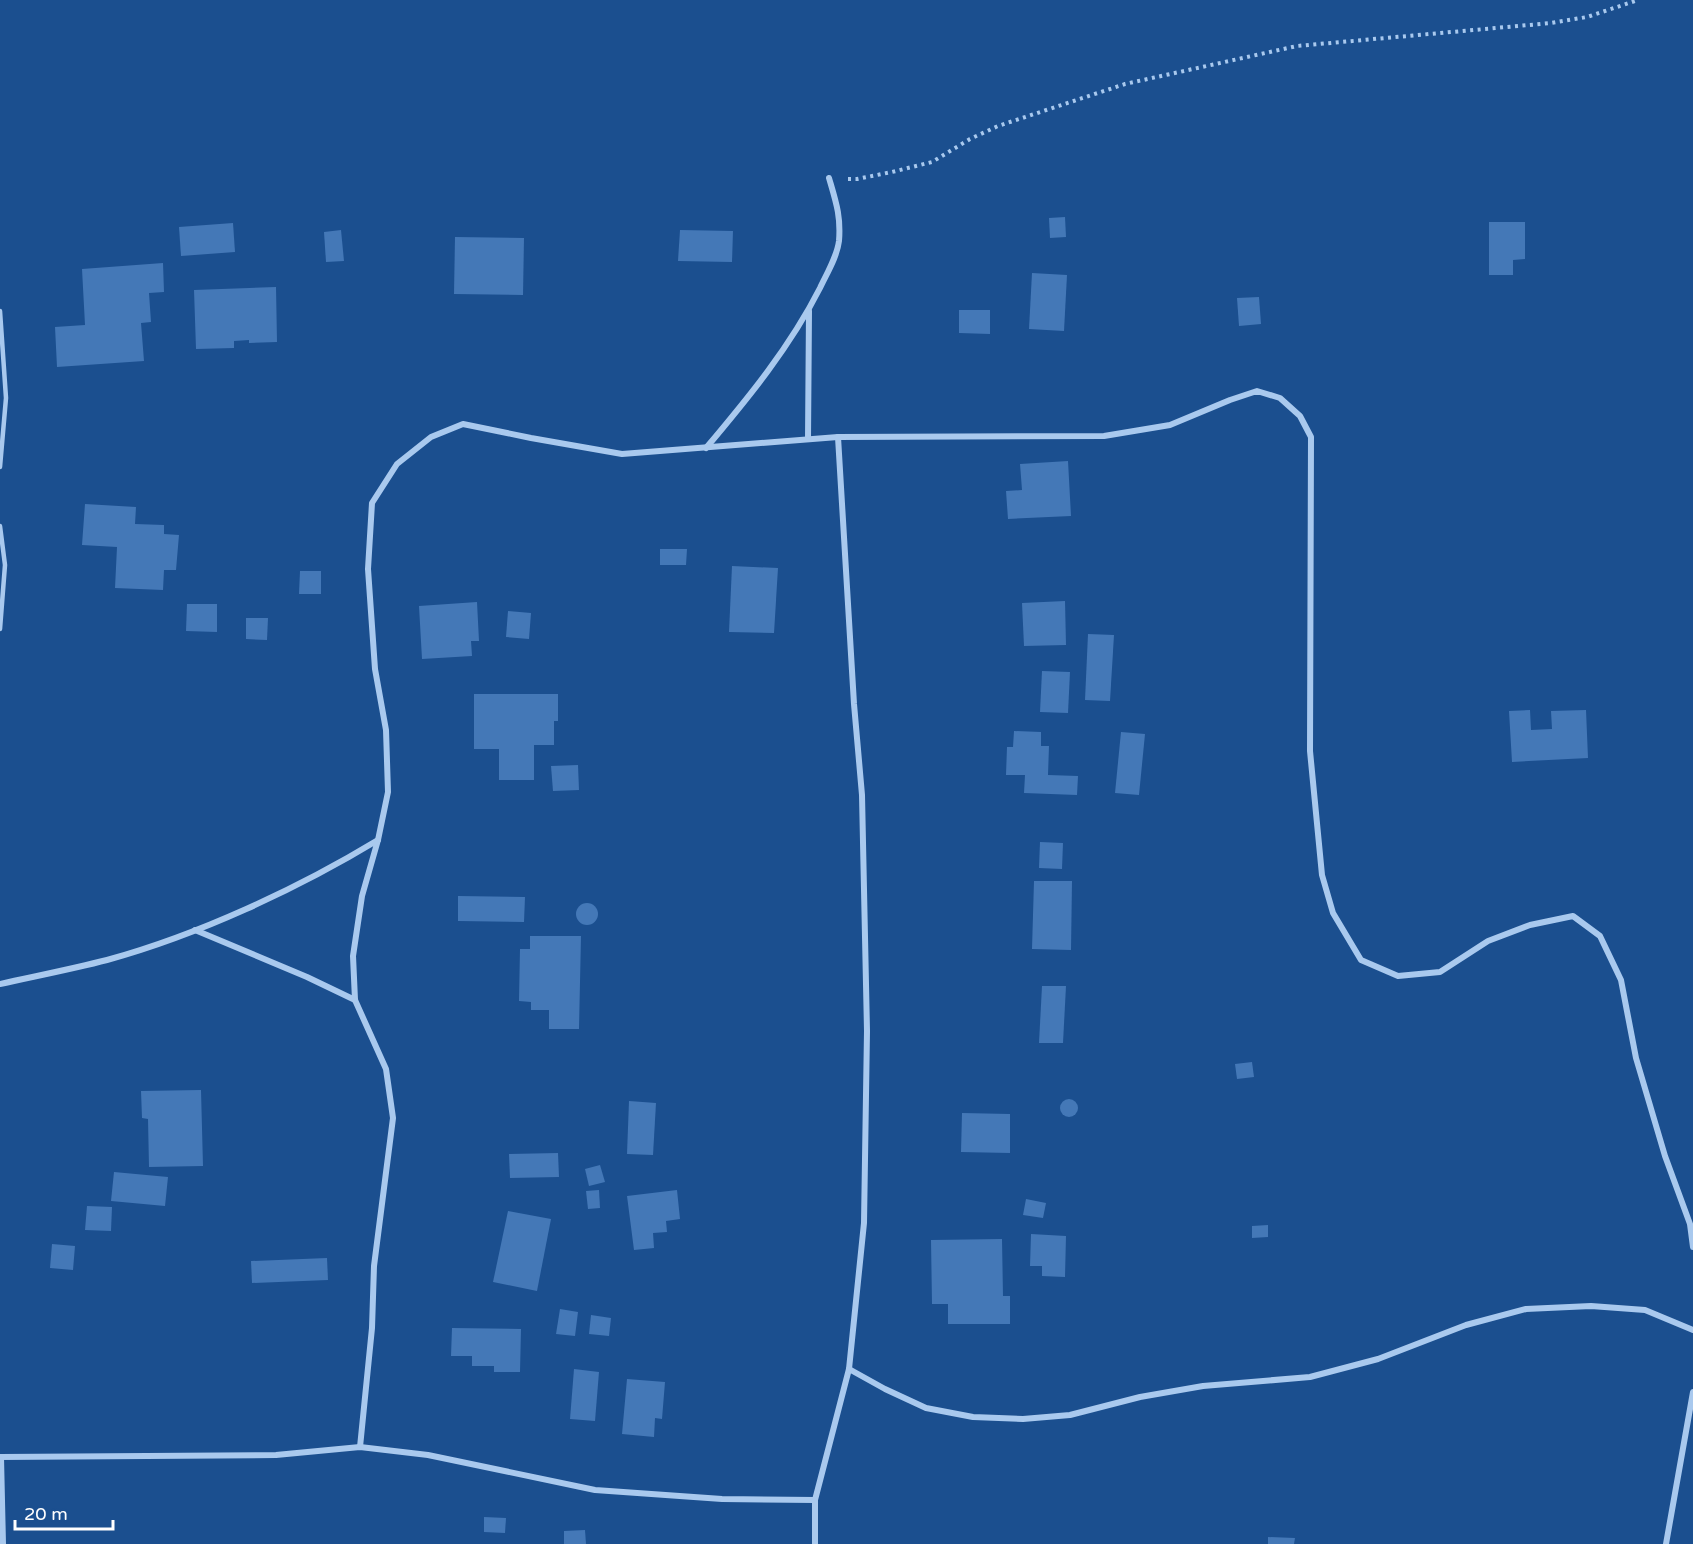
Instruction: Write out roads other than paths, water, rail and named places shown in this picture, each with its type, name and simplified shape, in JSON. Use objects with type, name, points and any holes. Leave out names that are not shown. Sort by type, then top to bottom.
[{"type":"street","points":[[706,448],[785,349],[830,267],[838,244],[840,213],[829,178]]},
{"type":"street","points":[[808,439],[809,309]]},
{"type":"street","points":[[360,1447],[372,1328],[374,1266],[393,1118],[386,1069],[355,1000],[353,956],[362,896],[378,840],[388,792],[386,730],[375,669],[368,569],[372,503],[397,464],[431,437],[463,424],[622,454],[838,437],[1104,436],[1170,425],[1230,399],[1257,391],[1280,398],[1300,416],[1311,437],[1310,751],[1322,875],[1333,913],[1361,960],[1398,976],[1440,972],[1488,941],[1530,925],[1562,918],[1573,916],[1600,936],[1621,980],[1636,1058],[1665,1156],[1690,1224],[1693,1247]]},
{"type":"street","points":[[815,1544],[815,1500],[849,1369],[864,1223],[867,1031],[862,795],[854,704],[838,437]]},
{"type":"street","points":[[0,984],[108,959],[195,930],[341,863],[378,840]]},
{"type":"street","points":[[195,930],[307,977],[355,1000]]},
{"type":"street","points":[[849,1369],[926,1408],[973,1417],[1023,1419],[1070,1415],[1140,1396],[1203,1386],[1310,1377],[1378,1359],[1467,1325],[1526,1309],[1591,1306],[1645,1310],[1693,1330]]},
{"type":"street","points":[[1666,1544],[1693,1392]]},
{"type":"street","points":[[3,1544],[1,1457],[276,1455],[360,1447],[428,1455],[595,1490],[722,1499],[815,1500]]},
{"type":"lane","points":[[0,311],[6,398],[0,467]]},
{"type":"lane","points":[[0,526],[5,565],[0,629]]}]
